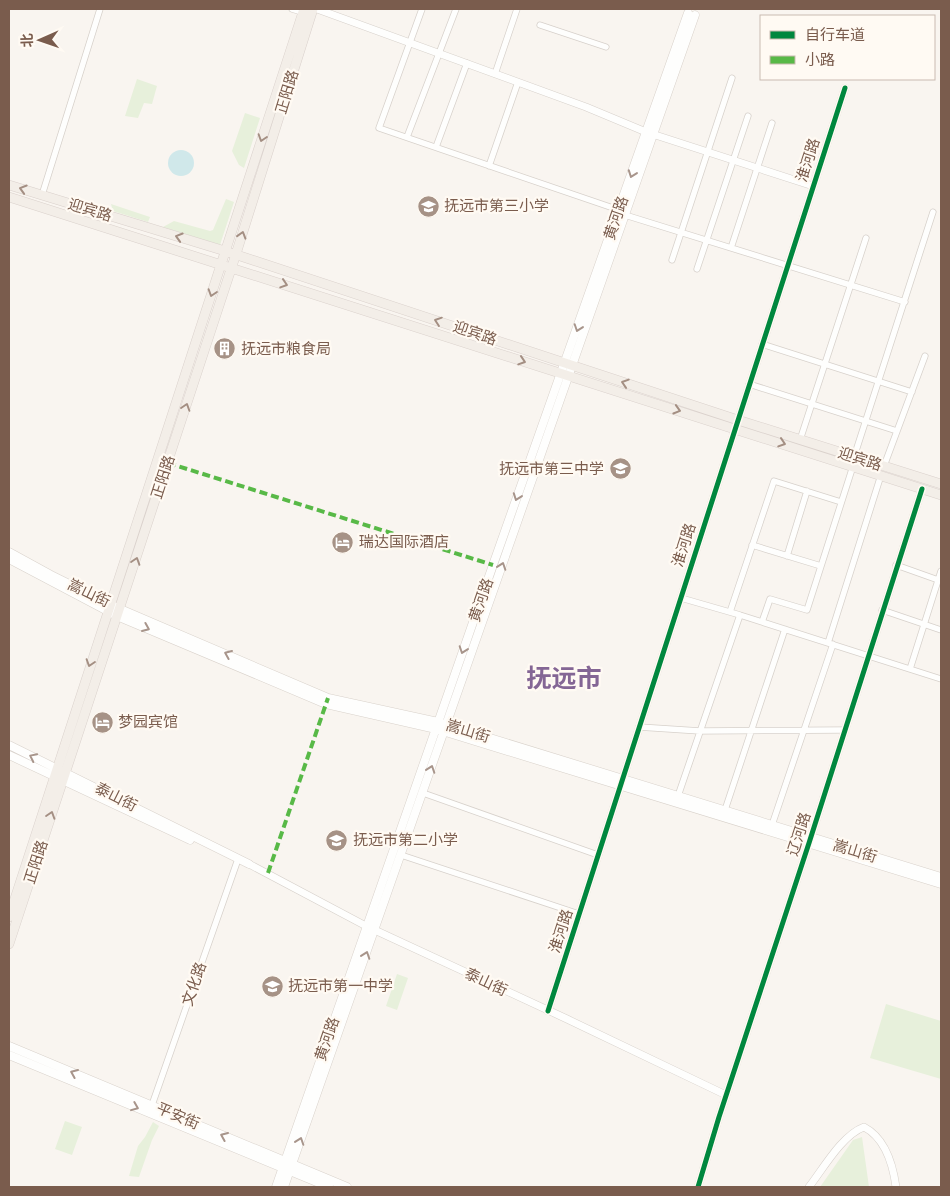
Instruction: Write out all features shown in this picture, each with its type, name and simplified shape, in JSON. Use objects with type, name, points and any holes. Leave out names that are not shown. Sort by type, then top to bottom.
[{"type":"main road","name":"正阳路","points":[[9,944],[109,607],[225,251],[310,11]]},
{"type":"main road","name":"正阳路","points":[[9,916],[119,612],[232,267],[310,11]]},
{"type":"main road","name":"黄河路","points":[[284,1187],[287,1167],[366,926],[569,365],[692,14]]},
{"type":"main road","name":"迎宾路","points":[[9,185],[236,254],[569,365],[736,424],[800,440],[853,461],[881,476],[941,495]]},
{"type":"main road","name":"迎宾路","points":[[9,197],[565,375],[736,424],[853,461],[884,466],[941,484]]},
{"type":"main road","name":"黄河路","points":[[276,1187],[287,1167],[401,855],[565,375]]},
{"type":"main road","name":"嵩山街","points":[[9,552],[109,607]]},
{"type":"main road","name":"嵩山街","points":[[9,559],[119,612],[326,704],[445,728],[810,840],[941,877]]},
{"type":"main road","name":"泰山街","points":[[9,745],[59,774],[237,862],[249,864]]},
{"type":"main road","name":"泰山街","points":[[9,755],[59,774],[249,864]]},
{"type":"main road","name":"嵩山街","points":[[622,782],[678,796],[772,825],[810,840],[941,884]]},
{"type":"main road","name":"平安街","points":[[9,1046],[152,1105],[329,1187]]},
{"type":"main road","name":"平安街","points":[[9,1055],[287,1167],[347,1187]]},
{"type":"street","points":[[42,195],[100,9]]},
{"type":"street","points":[[292,9],[310,11],[410,43],[586,107],[650,133],[813,186]]},
{"type":"street","points":[[422,9],[379,128],[681,232],[905,302]]},
{"type":"street","points":[[407,137],[456,9]]},
{"type":"street","points":[[495,74],[517,9]]},
{"type":"street","points":[[540,25],[606,47]]},
{"type":"street","points":[[436,148],[466,63]]},
{"type":"street","points":[[672,260],[732,78]]},
{"type":"street","points":[[489,166],[518,82]]},
{"type":"street","name":"淮河路","points":[[548,1011],[845,88]]},
{"type":"street","points":[[697,268],[748,116]]},
{"type":"street","points":[[731,248],[772,122]]},
{"type":"street","points":[[762,622],[770,599],[806,610],[933,212]]},
{"type":"street","points":[[800,440],[866,238]]},
{"type":"street","points":[[762,344],[912,392]]},
{"type":"street","points":[[884,466],[924,356]]},
{"type":"street","points":[[749,384],[897,431]]},
{"type":"street","points":[[772,825],[804,731],[881,476]]},
{"type":"street","points":[[730,612],[774,480],[841,502]]},
{"type":"street","name":"辽河路","points":[[698,1187],[869,656],[896,565],[922,489]]},
{"type":"street","points":[[787,556],[807,491]]},
{"type":"street","points":[[752,545],[821,566]]},
{"type":"street","points":[[896,565],[940,580]]},
{"type":"street","points":[[910,669],[940,580],[941,571]]},
{"type":"street","points":[[680,598],[740,615],[941,679]]},
{"type":"street","points":[[882,610],[941,630]]},
{"type":"street","points":[[678,796],[740,615]]},
{"type":"street","points":[[725,810],[785,629]]},
{"type":"street","points":[[639,727],[700,731],[845,730]]},
{"type":"street","points":[[423,793],[598,854]]},
{"type":"street","points":[[401,855],[579,914]]},
{"type":"street","name":"文化路","points":[[152,1105],[237,862]]},
{"type":"street","name":"泰山街","points":[[249,864],[374,930],[548,1011],[568,1018],[726,1096]]},
{"type":"street","points":[[809,1187],[846,1138],[864,1127],[873,1132],[884,1146],[894,1170],[896,1187]]},
{"type":"green space","points":[[137,79],[157,86],[152,104],[144,103],[138,118],[125,116]]},
{"type":"green space","points":[[245,113],[260,118],[244,168],[239,165],[232,151]]},
{"type":"green space","points":[[226,199],[234,202],[220,245],[163,227],[174,221],[210,231],[213,230]]},
{"type":"green space","points":[[111,204],[150,217],[148,222],[113,211]]},
{"type":"green space","points":[[397,974],[408,978],[397,1010],[386,1006]]},
{"type":"green space","points":[[886,1004],[941,1021],[941,1079],[870,1058]]},
{"type":"green space","points":[[65,1121],[82,1127],[72,1155],[55,1149]]},
{"type":"green space","points":[[153,1122],[159,1126],[139,1177],[129,1176],[138,1146]]},
{"type":"green space","points":[[862,1137],[869,1187],[820,1187],[853,1140]]},
{"type":"water","points":[[181,150],[190,154],[194,163],[190,172],[181,176],[172,172],[168,163],[172,154]]},
{"type":"marked path","points":[[168,463],[493,565]]},
{"type":"marked path","points":[[268,873],[328,698]]},
{"type":"cycle path","points":[[548,1011],[845,88]]},
{"type":"cycle path","points":[[698,1187],[922,489]]},
{"type":"place","name":"抚远市第三小学","points":[[428,206]]},
{"type":"place","name":"抚远市粮食局","points":[[225,349]]},
{"type":"place","name":"抚远市第三中学","points":[[620,469]]},
{"type":"place","name":"瑞达国际酒店","points":[[343,542]]},
{"type":"place","name":"梦园宾馆","points":[[102,722]]},
{"type":"place","name":"抚远市第二小学","points":[[337,840]]},
{"type":"place","name":"抚远市第一中学","points":[[272,986]]},
{"type":"district","name":"抚远市","points":[[564,678]]}]
